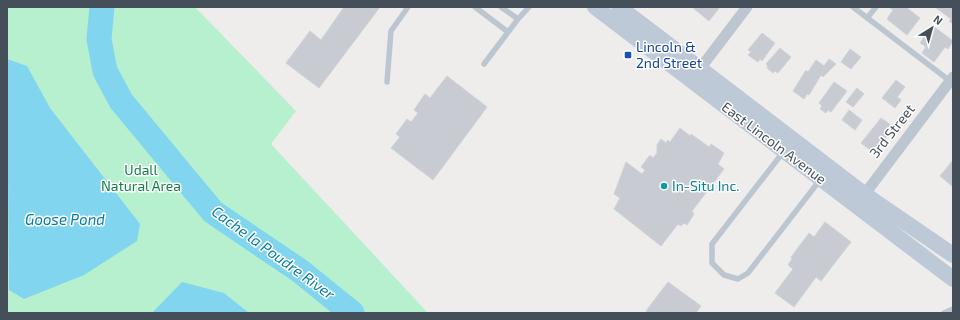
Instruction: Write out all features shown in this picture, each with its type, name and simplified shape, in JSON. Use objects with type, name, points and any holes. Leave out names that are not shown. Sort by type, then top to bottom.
[{"type":"street","name":"East Lincoln Avenue","points":[[595,7],[696,75],[860,199],[953,278]]},
{"type":"street","name":"East Lincoln Avenue","points":[[619,7],[696,75]]},
{"type":"street","points":[[696,75],[747,7]]},
{"type":"street","name":"3rd Street","points":[[860,199],[951,79]]},
{"type":"street","name":"East Lincoln Avenue","points":[[860,199],[953,255]]},
{"type":"lane","points":[[386,82],[391,31],[408,7]]},
{"type":"lane","points":[[476,7],[508,32]]},
{"type":"lane","points":[[502,7],[518,19]]},
{"type":"lane","points":[[484,64],[529,7]]},
{"type":"lane","points":[[853,7],[951,79]]},
{"type":"lane","points":[[867,18],[876,7]]},
{"type":"lane","points":[[789,146],[712,244],[712,263],[724,275],[738,279],[748,273],[825,173]]},
{"type":"lane","points":[[944,313],[953,309]]},
{"type":"green space","name":"Udall Natural Area","points":[[7,7],[195,7],[296,111],[271,144],[428,313],[7,313]]},
{"type":"water","name":"Goose Pond","points":[[7,59],[27,66],[50,108],[140,224],[137,241],[84,275],[24,299],[9,290]]},
{"type":"water","points":[[182,282],[224,293],[249,313],[152,313]]},
{"type":"building","points":[[344,7],[380,7],[319,88],[286,63],[310,31],[321,40]]},
{"type":"building","points":[[692,7],[720,7],[709,21]]},
{"type":"building","points":[[889,7],[906,7],[920,18],[907,35],[887,19],[893,10]]},
{"type":"building","points":[[935,7],[953,7],[953,24],[949,21],[951,19]]},
{"type":"building","points":[[932,25],[953,41],[948,49],[945,47],[934,62],[922,53],[926,47],[920,43]]},
{"type":"building","points":[[762,33],[775,43],[762,61],[760,59],[758,62],[748,55],[751,52],[748,50]]},
{"type":"building","points":[[780,48],[791,57],[778,73],[775,71],[773,73],[767,68],[768,66],[766,64]]},
{"type":"building","points":[[850,49],[861,57],[851,69],[841,62]]},
{"type":"building","points":[[829,59],[836,64],[823,77],[821,75],[809,95],[807,94],[804,99],[793,91],[806,70],[808,72],[816,60],[824,66]]},
{"type":"building","points":[[447,76],[487,107],[433,180],[391,148],[400,137],[396,134],[407,119],[411,122],[418,113],[414,110],[425,94],[430,98]]},
{"type":"building","points":[[896,80],[905,87],[897,97],[901,100],[895,108],[882,98]]},
{"type":"building","points":[[834,82],[847,91],[831,112],[828,110],[826,113],[820,109],[822,106],[819,103]]},
{"type":"building","points":[[857,88],[864,94],[853,107],[846,102]]},
{"type":"building","points":[[849,110],[862,120],[855,130],[842,120]]},
{"type":"building","points":[[881,118],[891,125],[888,129],[891,131],[874,153],[861,143]]},
{"type":"building","name":"In-Situ Inc.","points":[[680,128],[690,136],[691,134],[709,147],[711,144],[724,153],[718,164],[724,169],[692,211],[694,214],[687,225],[684,223],[681,226],[678,224],[661,246],[614,209],[620,198],[614,194],[626,162],[642,174],[645,170],[641,167],[650,155],[653,158],[657,153],[657,145],[661,139],[666,143],[668,140],[670,142]]},
{"type":"building","points":[[953,160],[953,185],[952,186],[940,176]]},
{"type":"building","points":[[825,222],[851,242],[821,281],[816,277],[794,307],[775,293],[793,269],[788,265],[792,259],[791,257],[809,233],[814,237]]},
{"type":"building","points":[[668,282],[701,306],[696,313],[649,313],[646,311]]},
{"type":"waterway","name":"Cache la Poudre River","points":[[102,7],[99,39],[105,71],[121,101],[213,212],[300,271],[352,313]]},
{"type":"place","name":"Lincoln & 2nd Street","points":[[628,55]]},
{"type":"place","name":"In-Situ Inc.","points":[[664,186]]}]
